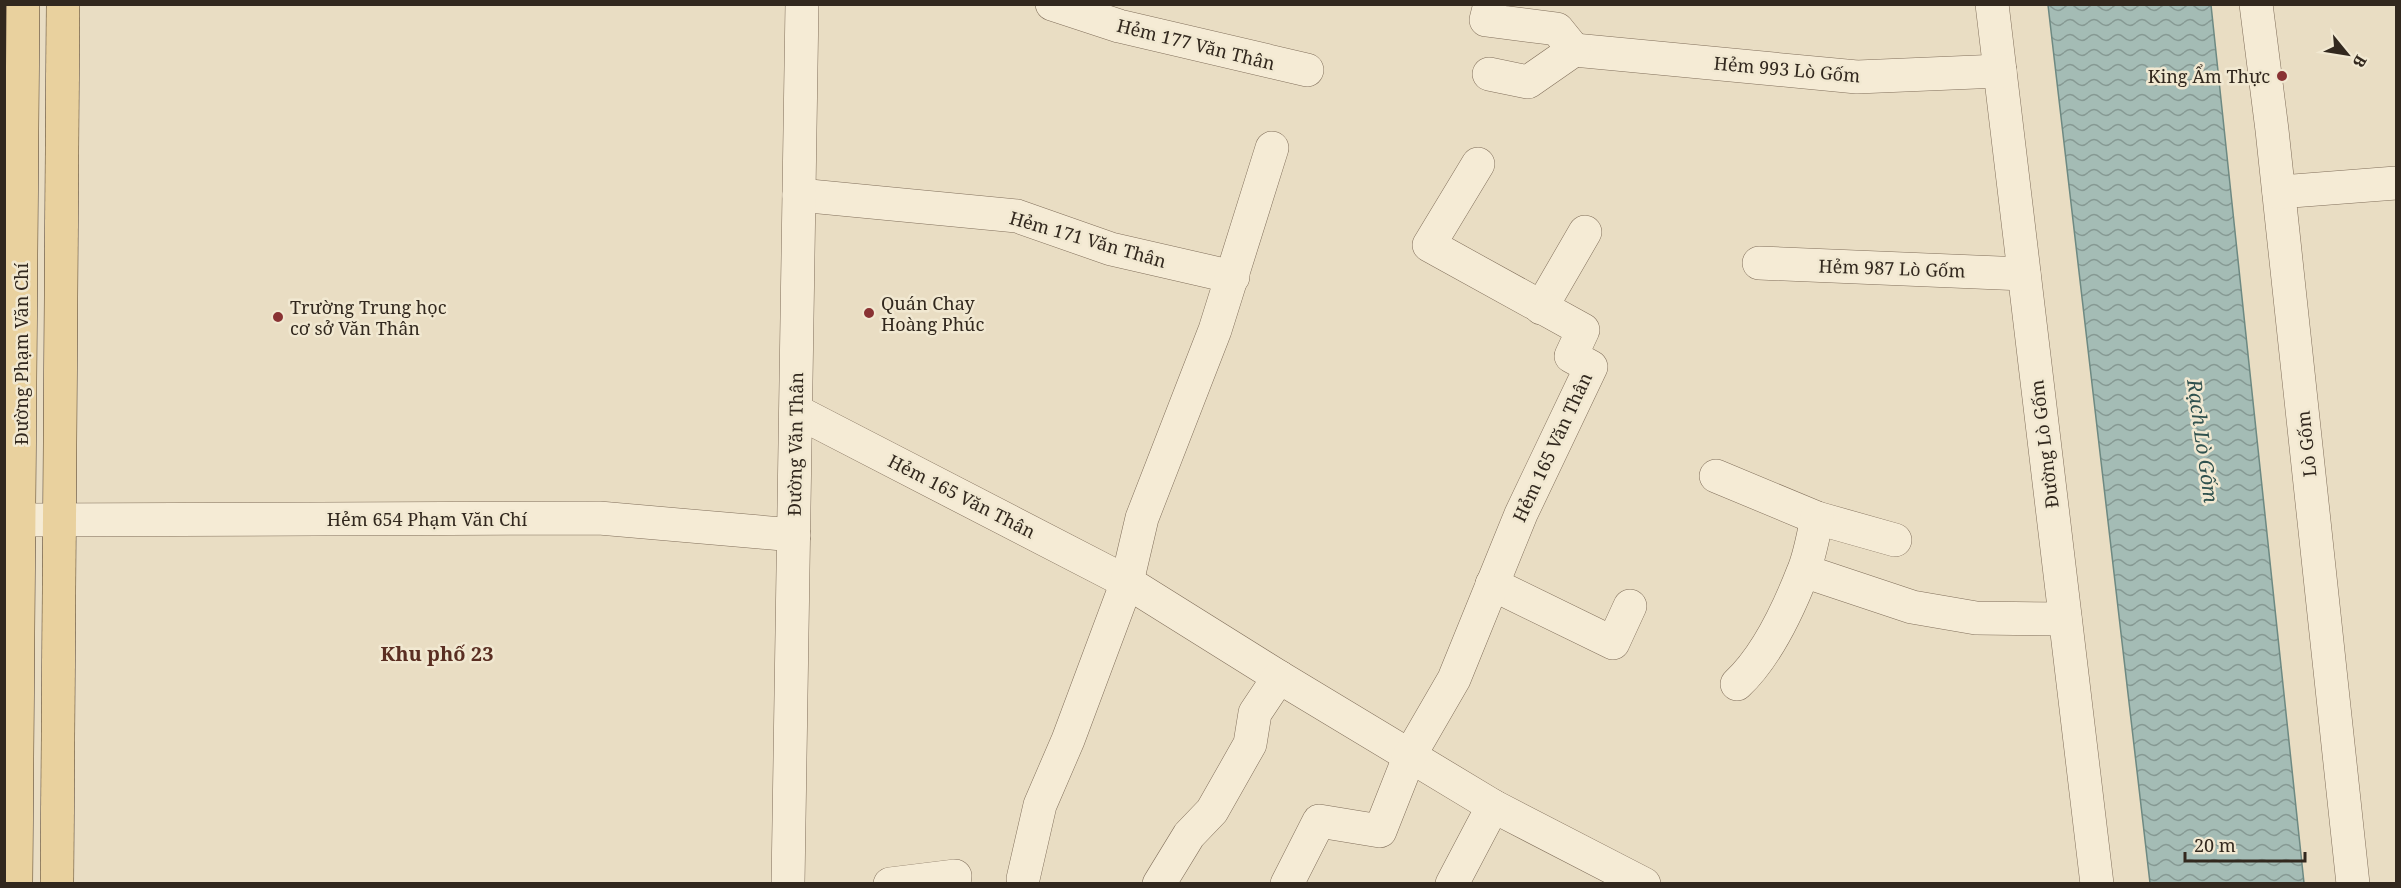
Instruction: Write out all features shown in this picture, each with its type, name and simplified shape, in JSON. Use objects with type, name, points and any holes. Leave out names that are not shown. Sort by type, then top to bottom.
[{"type":"main road","name":"Đường Phạm Văn Chí","points":[[16,884],[12,568],[20,520],[23,4]]},
{"type":"main road","points":[[57,884],[63,4]]},
{"type":"street","name":"Đường Văn Thân","points":[[788,884],[802,4]]},
{"type":"street","name":"Hẻm 177 Văn Thân","points":[[1052,4],[1119,26],[1307,70]]},
{"type":"street","points":[[1489,74],[1528,82],[1574,50],[1557,29],[1486,20],[1490,4]]},
{"type":"street","name":"Đường Lò Gốm","points":[[1992,4],[2097,884]]},
{"type":"street","name":"Lò Gốm","points":[[2256,4],[2279,192],[2353,884]]},
{"type":"street","name":"Hẻm 993 Lò Gốm","points":[[1574,50],[1857,77],[2000,71]]},
{"type":"street","points":[[1023,879],[1040,805],[1068,740],[1127,582],[1142,518],[1215,330],[1272,148]]},
{"type":"street","name":"Hẻm 165 Văn Thân","points":[[1287,884],[1319,821],[1380,831],[1410,756],[1454,679],[1521,514],[1591,367],[1571,356],[1583,330],[1429,245],[1478,164]]},
{"type":"street","points":[[2279,192],[2397,183]]},
{"type":"street","name":"Hẻm 171 Văn Thân","points":[[799,195],[1017,216],[1111,249],[1233,277]]},
{"type":"street","points":[[1541,308],[1585,232]]},
{"type":"street","name":"Hẻm 987 Lò Gốm","points":[[1759,262],[2024,274]]},
{"type":"street","name":"Hẻm 165 Văn Thân","points":[[796,411],[1127,582],[1493,806],[1644,884]]},
{"type":"street","points":[[1716,476],[1817,518],[1895,540]]},
{"type":"street","name":"Hẻm 654 Phạm Văn Chí","points":[[20,520],[599,518],[794,535]]},
{"type":"street","points":[[1737,684],[1749,672],[1780,622],[1804,571],[1817,518]]},
{"type":"street","points":[[12,568],[60,569]]},
{"type":"street","points":[[1804,571],[1912,607],[1976,618],[2065,619]]},
{"type":"street","points":[[1492,584],[1613,643],[1630,606]]},
{"type":"street","points":[[1159,884],[1189,835],[1212,811],[1250,744],[1255,712],[1279,677]]},
{"type":"street","points":[[1452,884],[1493,806]]},
{"type":"street","points":[[890,884],[955,876],[954,884]]},
{"type":"water","name":"Rạch Lò Gốm","points":[[2048,5],[2211,5],[2304,883],[2150,883]]},
{"type":"place","name":"King Ẩm Thực","points":[[2282,76]]},
{"type":"place","name":"Quán Chay Hoàng Phúc","points":[[869,313]]},
{"type":"place","name":"Trường Trung học cơ sở Văn Thân","points":[[278,317]]},
{"type":"district","name":"Khu phố 23","points":[[437,653]]}]
